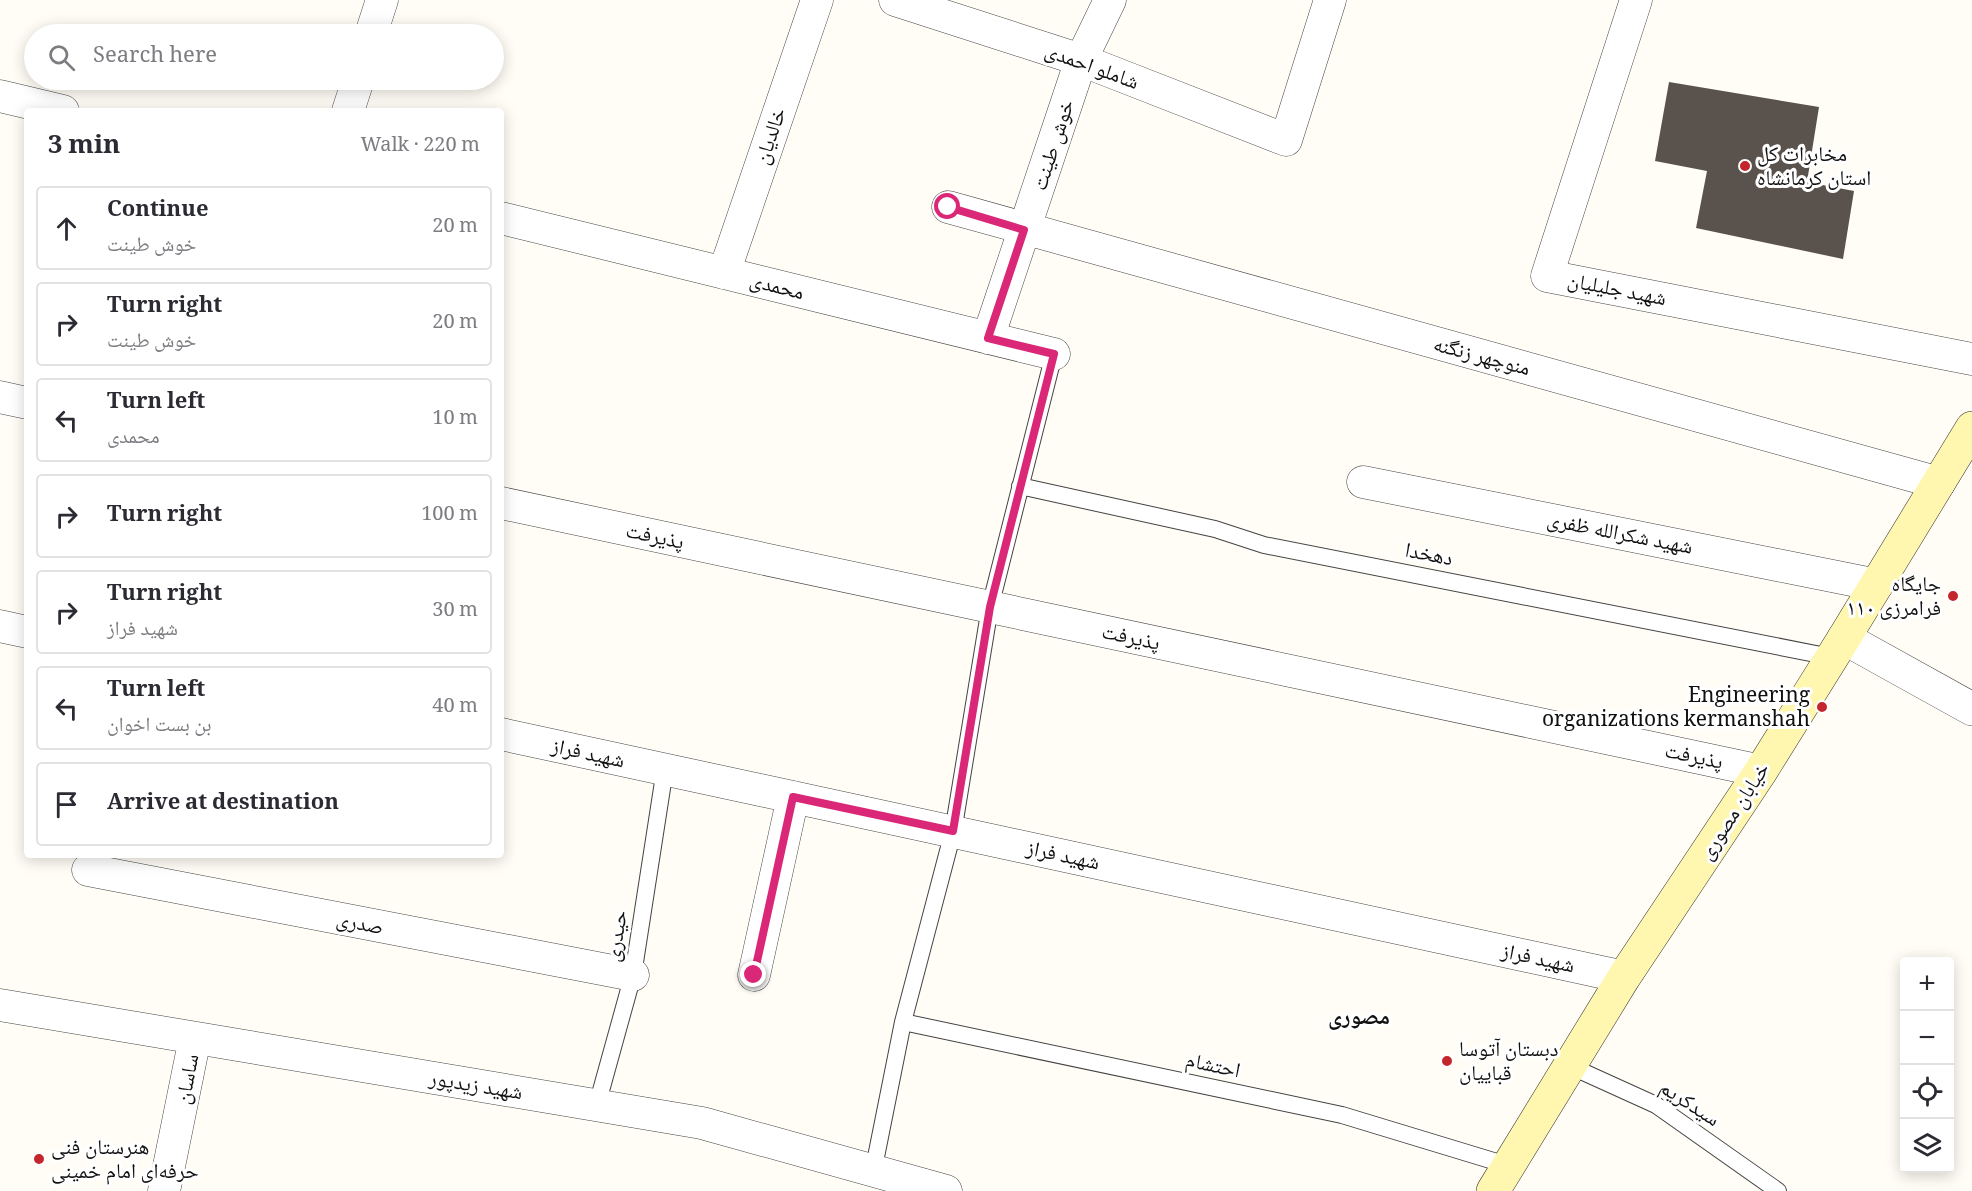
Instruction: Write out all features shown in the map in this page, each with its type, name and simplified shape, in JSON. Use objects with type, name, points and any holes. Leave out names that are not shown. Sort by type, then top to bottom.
[{"type":"main road","name":"خیابان مصوری","points":[[1502,1178],[1624,976],[1761,771],[1972,428]]},
{"type":"street","points":[[374,24],[381,0]]},
{"type":"street","name":"خالدیان","points":[[724,273],[817,0]]},
{"type":"street","name":"شاملو احمدی","points":[[895,0],[1081,60],[1286,141],[1330,0]]},
{"type":"street","name":"خوش طینت","points":[[988,338],[1081,60],[1110,0]]},
{"type":"street","name":"شهید جلیلیان","points":[[1636,0],[1547,276],[1972,359]]},
{"type":"street","points":[[349,108],[355,90]]},
{"type":"street","points":[[0,96],[50,108]]},
{"type":"street","points":[[948,207],[1024,230]]},
{"type":"street","name":"محمدی","points":[[504,219],[1054,354]]},
{"type":"street","name":"منوچهر زنگنه","points":[[1024,230],[1939,483]]},
{"type":"street","points":[[0,397],[24,402]]},
{"type":"street","name":"شهید شکرالله ظفری","points":[[1364,482],[1877,585]]},
{"type":"street","name":"پذیرفت","points":[[504,504],[1761,771]]},
{"type":"street","points":[[0,626],[24,631]]},
{"type":"street","points":[[1838,647],[1972,709]]},
{"type":"street","name":"شهید فراز","points":[[504,735],[1624,976]]},
{"type":"street","points":[[754,975],[793,797]]},
{"type":"street","name":"صدری","points":[[88,870],[633,975]]},
{"type":"street","name":"شهید زیدپور","points":[[0,1005],[702,1123],[946,1191]]},
{"type":"street","name":"ساسان","points":[[164,1191],[195,1038]]},
{"type":"lane","points":[[873,1172],[903,1022],[953,831],[990,607],[1054,354]]},
{"type":"lane","name":"دهخدا","points":[[1020,486],[1215,528],[1264,545],[1838,647]]},
{"type":"lane","name":"حیدری","points":[[597,1105],[633,975],[664,770]]},
{"type":"lane","name":"احتشام","points":[[903,1022],[1342,1115],[1502,1178]]},
{"type":"lane","name":"سیدکریم","points":[[1570,1066],[1656,1105],[1778,1191]]},
{"type":"building","name":"مخابرات کل استان کرمانشاه","points":[[1669,82],[1819,107],[1807,182],[1854,191],[1843,259],[1696,228],[1707,171],[1655,161]]},
{"type":"place","name":"مخابرات کل استان کرمانشاه","points":[[1745,166]]},
{"type":"place","name":"جایگاه فرامرزی ۱۱۰","points":[[1953,596]]},
{"type":"place","name":"Engineering organizations kermanshah","points":[[1822,707]]},
{"type":"place","name":"دبستان آتوسا قباییان","points":[[1447,1061]]},
{"type":"place","name":"هنرستان فنی حرفه‌ای امام خمینی","points":[[39,1159]]},
{"type":"district","name":"مصوری","points":[[1359,1016]]},
{"type":"route","points":[[754,975],[793,797],[953,831],[990,607],[1054,354],[988,338],[1024,230],[948,207]]}]
